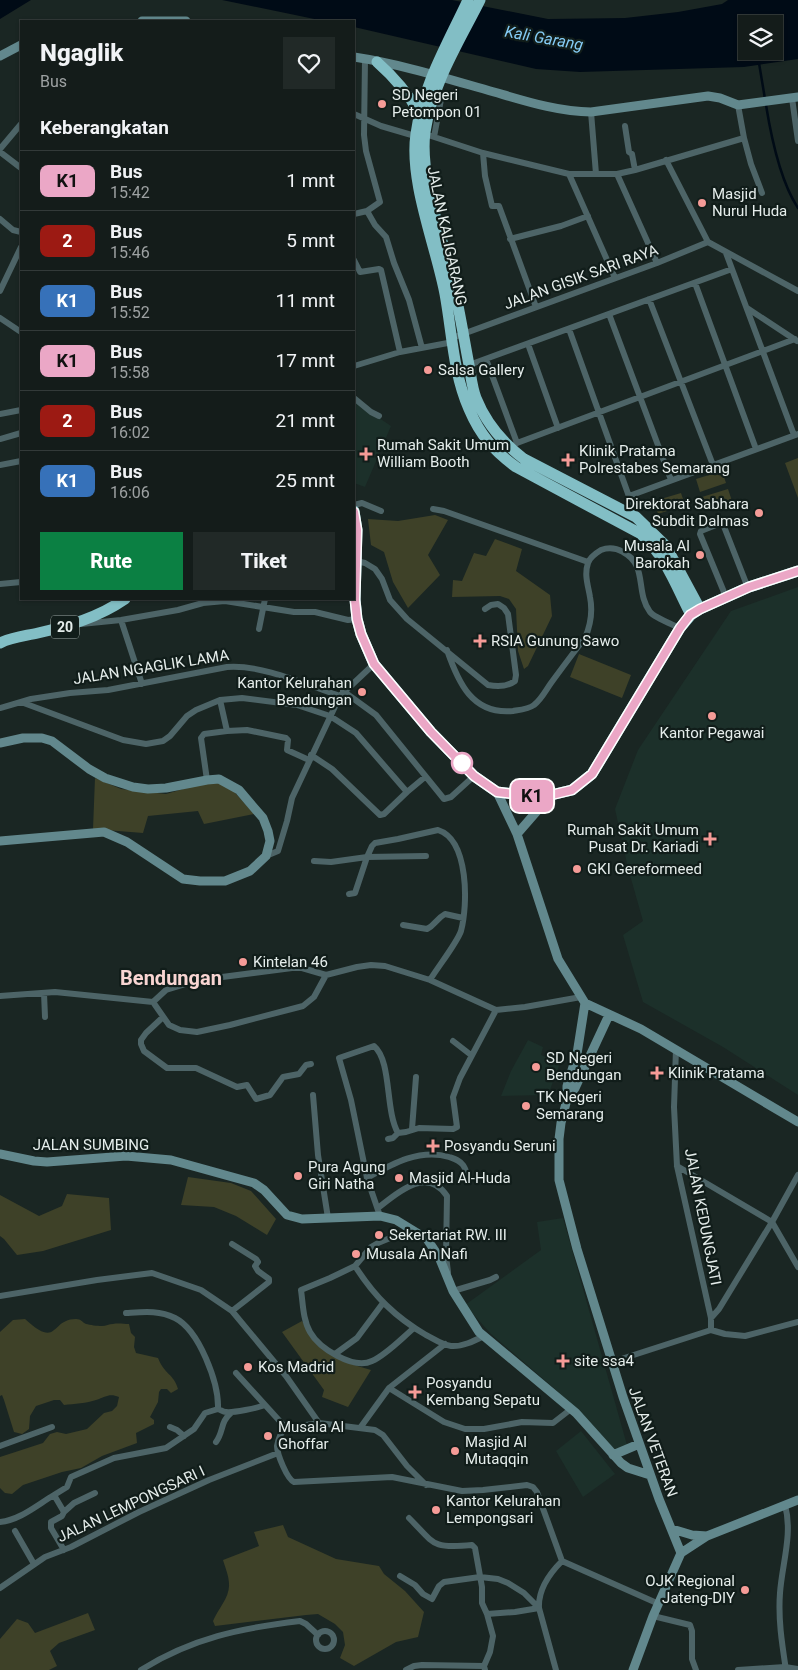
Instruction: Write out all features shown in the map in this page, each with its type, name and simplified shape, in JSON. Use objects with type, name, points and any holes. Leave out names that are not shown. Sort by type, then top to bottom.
[{"type":"highway","name":"JALAN KALIGARANG","points":[[425,136],[419,113],[438,73],[468,0]]},
{"type":"highway","name":"JALAN KALIGARANG","points":[[480,0],[438,73],[425,136],[428,206],[454,287],[456,338],[461,388],[469,410],[482,434],[498,454],[510,463],[636,517],[666,546],[695,612]]},
{"type":"highway","points":[[377,62],[398,81],[419,113]]},
{"type":"highway","name":"JALAN KALIGARANG","points":[[456,338],[469,365],[475,396],[484,417],[524,459],[650,541],[695,612]]},
{"type":"highway","points":[[355,518],[357,530],[355,590],[357,619],[361,634],[374,664],[431,732],[474,776],[497,792],[531,796],[551,795],[572,790],[592,774],[680,628],[695,612],[748,588],[798,571]]},
{"type":"highway","name":"20","points":[[0,643],[11,638],[75,625],[124,600]]},
{"type":"street","points":[[0,56],[20,46]]},
{"type":"street","points":[[355,57],[438,73],[522,100],[579,112],[708,96],[741,105],[791,98],[798,141]]},
{"type":"street","points":[[355,214],[367,211],[380,202],[365,146],[364,59]]},
{"type":"street","points":[[425,136],[442,94]]},
{"type":"street","points":[[741,105],[744,138],[762,193]]},
{"type":"street","points":[[591,112],[596,174]]},
{"type":"street","points":[[355,114],[390,130],[425,136],[483,153],[569,174],[617,174],[744,138]]},
{"type":"street","points":[[20,125],[0,150],[20,167]]},
{"type":"street","points":[[625,126],[629,152],[633,158],[635,170]]},
{"type":"street","points":[[483,153],[492,206],[499,206],[536,307]]},
{"type":"street","points":[[666,160],[708,242],[798,291]]},
{"type":"street","points":[[569,174],[615,278]]},
{"type":"street","points":[[617,174],[656,263]]},
{"type":"street","points":[[367,211],[375,225],[386,237],[409,300],[422,348]]},
{"type":"street","points":[[510,239],[561,226],[588,216]]},
{"type":"street","points":[[0,220],[13,230],[20,232]]},
{"type":"street","name":"JALAN GISIK SARI RAYA","points":[[355,366],[456,338],[708,242]]},
{"type":"street","points":[[0,292],[20,249]]},
{"type":"street","points":[[628,496],[796,435],[726,252]]},
{"type":"street","points":[[355,262],[360,272],[380,269],[400,352]]},
{"type":"street","points":[[469,365],[732,269]]},
{"type":"street","points":[[695,283],[756,449]]},
{"type":"street","points":[[649,299],[713,465]]},
{"type":"street","points":[[747,308],[796,340]]},
{"type":"street","points":[[609,314],[671,480]]},
{"type":"street","points":[[0,318],[20,331]]},
{"type":"street","points":[[568,329],[636,517]]},
{"type":"street","points":[[486,359],[513,446],[796,340]]},
{"type":"street","points":[[528,344],[558,428]]},
{"type":"street","points":[[355,399],[379,416]]},
{"type":"street","points":[[0,414],[20,410]]},
{"type":"street","points":[[0,439],[20,433]]},
{"type":"street","points":[[0,465],[20,461]]},
{"type":"street","points":[[355,505],[362,503],[381,511]]},
{"type":"street","points":[[433,509],[444,511],[588,562]]},
{"type":"street","points":[[726,597],[700,531],[721,523],[723,524],[748,588]]},
{"type":"street","points":[[447,650],[455,673],[463,688],[471,698],[480,704],[504,712],[536,704],[585,638],[590,627],[592,613],[586,578],[588,562],[594,554],[610,548],[616,548],[634,558],[645,603],[651,613],[680,628]]},
{"type":"street","points":[[356,561],[366,563],[375,569],[382,579],[390,600],[407,619],[488,685],[497,687],[510,684],[515,681],[516,675],[508,614],[498,604],[485,609]]},
{"type":"street","points":[[0,584],[20,582]]},
{"type":"street","points":[[75,625],[121,620],[178,610],[214,601],[265,602],[294,612],[315,612],[348,620],[357,619]]},
{"type":"street","points":[[259,628],[265,602]]},
{"type":"street","points":[[121,620],[142,684]]},
{"type":"street","points":[[0,842],[104,832],[127,842],[183,879],[225,881],[250,871],[266,856],[278,851],[292,798],[330,716],[342,694],[374,664]]},
{"type":"street","name":"JALAN NGAGLIK LAMA","points":[[0,708],[70,693],[108,690],[227,666],[238,666],[278,675],[342,694],[376,716],[441,797],[446,799],[451,797],[474,776]]},
{"type":"street","points":[[21,702],[123,740],[146,744],[163,741],[170,736],[187,716],[220,700],[242,698],[297,705],[330,716],[356,733],[407,792]]},
{"type":"street","points":[[220,700],[227,731]]},
{"type":"street","points":[[207,780],[202,736],[227,731],[247,730],[286,738],[288,740],[287,750],[310,758],[332,769],[380,815],[384,814],[425,777]]},
{"type":"street","points":[[0,743],[23,738],[47,739],[105,778],[134,787],[148,789],[166,788],[219,779],[239,790],[263,818],[270,841],[266,856]]},
{"type":"street","points":[[497,792],[517,834],[555,952],[583,1000],[609,1015],[641,1029],[798,1122]]},
{"type":"street","points":[[517,834],[551,795]]},
{"type":"street","points":[[349,894],[355,893],[367,857],[372,846],[376,843],[398,840],[438,830],[443,831],[454,842],[461,864],[465,899],[463,918],[456,941],[430,980]]},
{"type":"street","points":[[314,861],[341,861],[367,857],[426,856]]},
{"type":"street","points":[[403,925],[428,929],[435,920],[445,914],[463,918]]},
{"type":"street","points":[[0,996],[55,992],[153,1002],[166,990],[199,980],[292,968],[302,968],[326,975],[370,965],[385,966],[430,980],[496,1010],[583,1000]]},
{"type":"street","points":[[153,1002],[169,1024],[180,1030],[197,1032],[230,1026],[303,1006],[314,997],[326,975]]},
{"type":"street","points":[[44,993],[45,1017]]},
{"type":"street","name":"JALAN VETERAN","points":[[583,1000],[577,1054],[567,1086],[567,1099],[559,1139],[559,1180],[577,1249],[612,1362],[658,1499],[681,1553]]},
{"type":"street","points":[[388,1139],[393,1138],[398,1133],[412,1129],[453,1129],[457,1127],[453,1097],[460,1078],[496,1010]]},
{"type":"street","name":"JALAN VETERAN","points":[[567,1099],[575,1088],[609,1015]]},
{"type":"street","points":[[163,1017],[146,1033],[142,1040],[141,1044],[144,1051],[167,1068],[196,1068],[237,1087],[247,1085],[256,1099],[270,1095],[283,1077],[299,1074],[306,1065],[311,1064]]},
{"type":"street","points":[[453,1042],[472,1055]]},
{"type":"street","points":[[379,1212],[367,1178],[351,1100],[339,1058],[374,1046],[379,1050],[383,1058],[395,1128],[398,1133]]},
{"type":"street","name":"JALAN KEDUNGJATI","points":[[676,1049],[674,1107],[677,1166],[711,1330]]},
{"type":"street","points":[[412,1129],[416,1077]]},
{"type":"street","points":[[313,1096],[328,1218]]},
{"type":"street","name":"JALAN SUMBING","points":[[0,1154],[47,1162],[126,1156],[171,1160],[254,1184],[264,1190],[287,1215],[302,1219],[379,1212],[396,1220],[426,1239],[434,1249],[451,1287],[474,1325],[484,1336],[571,1409],[613,1455],[628,1468],[650,1475]]},
{"type":"street","points":[[367,1178],[394,1163],[430,1154],[441,1154],[458,1160],[464,1166],[469,1179]]},
{"type":"street","points":[[677,1166],[772,1222],[798,1267]]},
{"type":"street","points":[[710,1318],[719,1309],[772,1222],[798,1174]]},
{"type":"street","points":[[379,1212],[390,1198],[417,1182],[428,1182],[438,1185],[447,1196],[446,1256],[451,1287],[490,1280],[496,1277]]},
{"type":"street","points":[[412,1229],[371,1247],[355,1266],[301,1290],[305,1320],[310,1332],[318,1342],[335,1354],[348,1360],[366,1364],[371,1362],[414,1328]]},
{"type":"street","points":[[232,1244],[256,1259],[258,1271],[269,1279],[269,1282],[232,1311]]},
{"type":"street","points":[[355,1266],[383,1303],[414,1328],[445,1344],[459,1346],[484,1336]]},
{"type":"street","points":[[0,1296],[152,1273],[201,1290],[232,1311],[286,1376],[319,1423]]},
{"type":"street","points":[[335,1354],[357,1338],[383,1303]]},
{"type":"street","points":[[126,1313],[153,1311],[176,1318],[193,1334],[210,1367],[218,1409]]},
{"type":"street","points":[[612,1362],[711,1330],[725,1334],[745,1336],[798,1322]]},
{"type":"street","points":[[360,1428],[389,1388],[445,1344]]},
{"type":"street","points":[[236,1373],[286,1428]]},
{"type":"street","points":[[389,1388],[444,1422],[466,1429],[484,1429],[522,1422],[553,1423],[571,1409]]},
{"type":"street","points":[[0,1522],[9,1521],[20,1516],[66,1487],[71,1477],[114,1458],[166,1448],[194,1429],[205,1413],[218,1409],[232,1412],[264,1405]]},
{"type":"street","points":[[216,1442],[220,1436],[224,1420],[232,1412]]},
{"type":"street","points":[[426,1485],[407,1466],[383,1435],[375,1430],[319,1423],[286,1428],[282,1431],[277,1447],[278,1453],[289,1479],[294,1482],[392,1478],[426,1485],[462,1491],[527,1485],[533,1487],[537,1492],[562,1561],[659,1604]]},
{"type":"street","points":[[0,1446],[52,1427]]},
{"type":"street","points":[[170,1427],[178,1430],[184,1436]]},
{"type":"street","points":[[613,1455],[639,1444]]},
{"type":"street","name":"JALAN LEMPONGSARI I","points":[[0,1588],[45,1557],[64,1550],[208,1480],[278,1453]]},
{"type":"street","points":[[64,1550],[51,1522],[62,1516],[74,1503],[95,1493]]},
{"type":"street","points":[[54,1494],[64,1512]]},
{"type":"street","points":[[634,1670],[653,1616],[681,1553],[707,1536],[798,1500]]},
{"type":"street","points":[[785,1506],[788,1525],[780,1594],[780,1617],[781,1640],[786,1669]]},
{"type":"street","points":[[406,1670],[422,1664],[485,1668],[493,1636],[482,1603],[480,1577],[474,1546],[472,1544],[438,1545],[430,1541],[409,1518]]},
{"type":"street","points":[[672,1529],[692,1535],[707,1536]]},
{"type":"street","points":[[15,1531],[34,1564]]},
{"type":"street","points":[[556,1670],[538,1598],[540,1591],[554,1569],[562,1561]]},
{"type":"street","points":[[400,1576],[432,1599],[441,1583],[480,1577],[498,1579],[524,1593],[539,1608]]},
{"type":"street","points":[[487,1614],[539,1608]]},
{"type":"street","points":[[653,1616],[690,1625],[692,1632],[692,1659],[696,1670]]},
{"type":"street","points":[[141,1670],[158,1659],[189,1645],[233,1631],[300,1621],[318,1635]]},
{"type":"street","points":[[738,1670],[798,1669]]},
{"type":"shaded area","name":"Rumah Sakit Umum William Booth","points":[[355,402],[391,426],[365,487],[355,483]]},
{"type":"shaded area","points":[[798,458],[798,498],[785,463]]},
{"type":"shaded area","points":[[722,471],[726,483],[700,492],[696,479]]},
{"type":"shaded area","points":[[728,489],[732,501],[706,509],[702,497]]},
{"type":"shaded area","points":[[681,493],[685,505],[658,514],[654,501]]},
{"type":"shaded area","points":[[435,515],[448,520],[428,555],[440,575],[408,608],[393,582],[384,552],[371,545],[368,519],[398,521]]},
{"type":"shaded area","points":[[495,539],[522,549],[516,571],[550,595],[552,616],[528,666],[524,669],[518,651],[516,609],[509,599],[500,596],[452,597],[453,580],[462,581],[474,553],[486,556]]},
{"type":"shaded area","name":"Rumah Sakit Umum Pusat Dr. Kariadi","points":[[798,587],[798,1095],[723,1047],[643,1002],[623,935],[643,921],[628,868],[615,809],[638,750],[731,611]]},
{"type":"shaded area","points":[[579,654],[631,675],[622,698],[570,677]]},
{"type":"shaded area","points":[[95,778],[121,789],[166,794],[211,781],[230,787],[254,814],[204,824],[198,811],[148,816],[143,833],[93,829]]},
{"type":"shaded area","name":"SD Negeri Bendungan","points":[[528,1040],[543,1047],[541,1055],[560,1063],[548,1095],[501,1096],[511,1071]]},
{"type":"shaded area","points":[[188,1177],[231,1183],[251,1191],[276,1219],[267,1235],[236,1216],[214,1207],[181,1205]]},
{"type":"shaded area","points":[[67,1194],[109,1198],[111,1230],[43,1251],[17,1255],[0,1236],[0,1195],[39,1216],[62,1206]]},
{"type":"shaded area","name":"site ssa4","points":[[563,1218],[627,1445],[615,1450],[555,1389],[491,1334],[465,1305],[541,1250],[537,1222]]},
{"type":"shaded area","points":[[25,1319],[36,1328],[49,1333],[62,1323],[76,1319],[96,1326],[129,1324],[131,1333],[135,1337],[134,1347],[136,1353],[158,1358],[174,1380],[178,1389],[171,1393],[167,1389],[161,1389],[158,1402],[150,1417],[154,1420],[154,1424],[136,1433],[137,1443],[102,1456],[81,1468],[62,1472],[23,1485],[12,1494],[5,1493],[0,1488],[0,1457],[43,1443],[50,1434],[57,1432],[66,1434],[87,1429],[104,1413],[112,1411],[117,1406],[119,1397],[110,1395],[89,1402],[64,1405],[60,1400],[54,1400],[36,1406],[30,1416],[29,1429],[22,1434],[14,1432],[4,1400],[2,1395],[0,1396],[0,1332],[13,1320]]},
{"type":"shaded area","points":[[302,1321],[318,1346],[354,1365],[371,1370],[348,1407],[322,1397],[324,1390],[282,1332]]},
{"type":"shaded area","points":[[581,1431],[615,1474],[583,1497],[556,1451]]},
{"type":"shaded area","points":[[283,1525],[288,1537],[336,1559],[379,1566],[384,1574],[405,1591],[424,1612],[418,1637],[396,1642],[354,1666],[340,1658],[345,1645],[343,1632],[335,1624],[318,1614],[215,1626],[213,1621],[229,1589],[223,1560],[259,1546],[254,1532]]},
{"type":"shaded area","points":[[88,1613],[95,1630],[59,1643],[50,1651],[57,1666],[49,1670],[0,1670],[0,1639],[17,1619],[28,1623],[35,1633]]},
{"type":"water","points":[[0,0],[31,0],[0,19]]},
{"type":"water","name":"Kali Garang","points":[[222,0],[452,0],[548,19],[625,18],[678,12],[722,4],[728,0],[798,0],[798,59],[744,67],[580,72],[536,69],[355,27],[355,20],[319,20]]},
{"type":"waterway","points":[[759,63],[765,99]]},
{"type":"waterway","points":[[766,105],[781,172],[798,208]]},
{"type":"bus line","name":"K1","points":[[355,515],[357,530],[355,590]]},
{"type":"bus line","name":"K1","points":[[355,590],[357,619],[361,634],[374,664],[431,732],[474,776],[497,792],[531,796],[551,795],[572,790],[592,774],[680,628],[690,615],[749,587],[798,571]]},
{"type":"place","name":"SD Negeri Petompon 01","points":[[382,104]]},
{"type":"place","name":"Masjid Nurul Huda","points":[[702,203]]},
{"type":"place","name":"Salsa Gallery","points":[[428,370]]},
{"type":"place","name":"Rumah Sakit Umum William Booth","points":[[366,454]]},
{"type":"place","name":"Klinik Pratama Polrestabes Semarang","points":[[568,460]]},
{"type":"place","name":"Direktorat Sabhara Subdit Dalmas","points":[[759,513]]},
{"type":"place","name":"Musala Al Barokah","points":[[700,555]]},
{"type":"place","name":"RSIA Gunung Sawo","points":[[480,641]]},
{"type":"place","name":"Kantor Kelurahan Bendungan","points":[[362,692]]},
{"type":"place","name":"Kantor Pegawai","points":[[712,716]]},
{"type":"place","name":"Rumah Sakit Umum Pusat Dr. Kariadi","points":[[710,839]]},
{"type":"place","name":"GKI Gereformeed","points":[[577,869]]},
{"type":"place","name":"Kintelan 46","points":[[243,962]]},
{"type":"place","name":"SD Negeri Bendungan","points":[[536,1067]]},
{"type":"place","name":"Klinik Pratama","points":[[657,1073]]},
{"type":"place","name":"TK Negeri Semarang","points":[[526,1106]]},
{"type":"place","name":"Posyandu Seruni","points":[[433,1146]]},
{"type":"place","name":"Pura Agung Giri Natha","points":[[298,1176]]},
{"type":"place","name":"Masjid Al-Huda","points":[[399,1178]]},
{"type":"place","name":"Sekertariat RW. III","points":[[379,1235]]},
{"type":"place","name":"Musala An Nafi","points":[[356,1254]]},
{"type":"place","name":"site ssa4","points":[[563,1361]]},
{"type":"place","name":"Kos Madrid","points":[[248,1367]]},
{"type":"place","name":"Posyandu Kembang Sepatu","points":[[415,1392]]},
{"type":"place","name":"Musala Al Ghoffar","points":[[268,1436]]},
{"type":"place","name":"Masjid Al Mutaqqin","points":[[455,1451]]},
{"type":"place","name":"Kantor Kelurahan Lempongsari","points":[[436,1510]]},
{"type":"place","name":"OJK Regional Jateng-DIY","points":[[745,1590]]},
{"type":"district","name":"Bendungan","points":[[171,978]]}]
